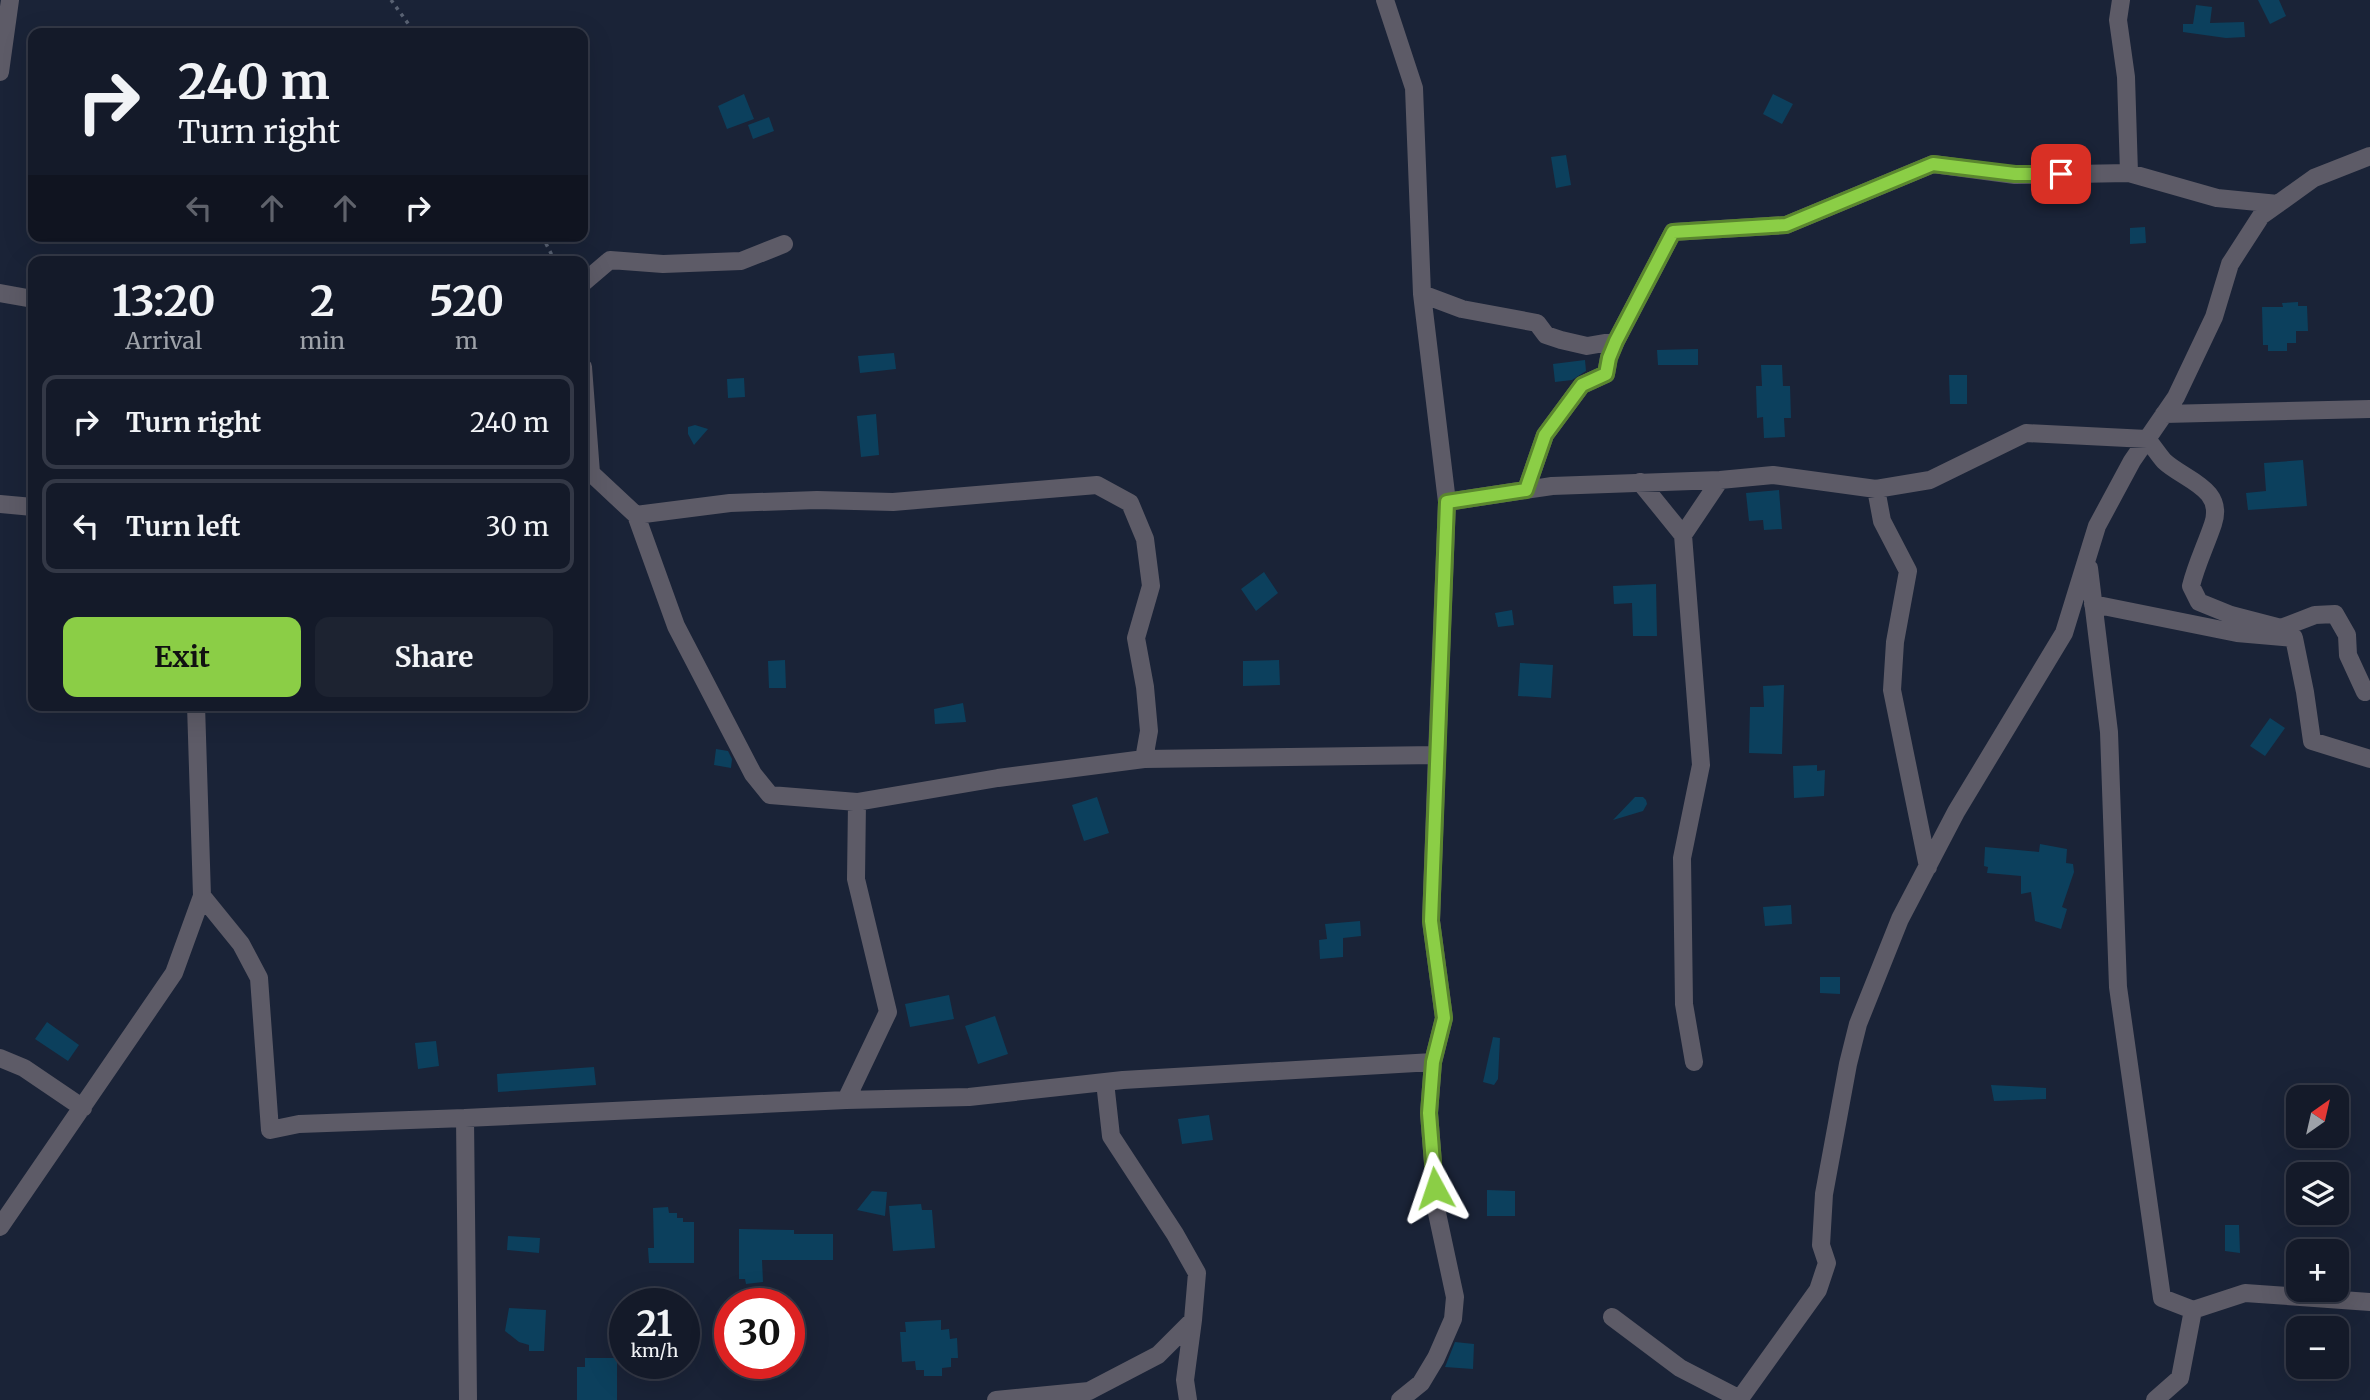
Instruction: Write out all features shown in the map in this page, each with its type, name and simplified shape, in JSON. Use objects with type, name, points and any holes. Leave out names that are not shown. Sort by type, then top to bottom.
[{"type":"street","points":[[0,72],[10,0]]},
{"type":"street","points":[[1385,0],[1414,88],[1422,294],[1447,502],[1431,921],[1444,1018],[1433,1062],[1429,1113],[1437,1213],[1455,1297],[1452,1318],[1436,1358],[1421,1384],[1400,1400]]},
{"type":"street","points":[[2121,0],[2118,20],[2126,77],[2129,173]]},
{"type":"street","points":[[1612,1317],[1681,1368],[1739,1400],[1818,1290],[1827,1263],[1821,1245],[1824,1194],[1858,1024],[1900,919],[1956,812],[2064,633],[2097,526],[2107,504],[2176,397],[2204,338],[2230,264],[2261,216],[2314,178],[2370,156]]},
{"type":"street","points":[[1526,490],[1545,435],[1582,385],[1606,374],[1616,341],[1673,232],[1786,225],[1933,164],[2015,174],[2129,173],[2217,198],[2278,204]]},
{"type":"street","points":[[588,280],[610,261],[663,264],[741,261],[783,244]]},
{"type":"street","points":[[0,293],[28,298]]},
{"type":"street","points":[[1422,294],[1462,309],[1537,323],[1546,335],[1561,340],[1587,346],[1616,341]]},
{"type":"street","points":[[0,306],[28,306]]},
{"type":"street","points":[[2164,414],[2370,410]]},
{"type":"street","points":[[1447,502],[1526,490],[1773,475],[1876,489],[1930,480],[2026,433],[2147,439],[2165,462],[2203,486],[2215,503],[2214,522],[2197,562],[2191,586],[2199,602],[2231,615],[2281,628],[2315,615],[2335,614],[2347,635],[2348,655],[2365,692]]},
{"type":"street","points":[[588,473],[636,515],[676,626],[752,774],[770,796],[857,802],[998,778],[1143,759],[1437,755]]},
{"type":"street","points":[[1683,535],[1720,480]]},
{"type":"street","points":[[1640,482],[1683,535],[1701,765],[1682,858],[1684,1004],[1695,1062]]},
{"type":"street","points":[[636,515],[730,503],[817,500],[893,502],[1097,485],[1130,503],[1145,539],[1151,586],[1136,638],[1145,687],[1149,731],[1143,759]]},
{"type":"street","points":[[1876,489],[1882,521],[1908,571],[1895,642],[1892,690],[1928,867]]},
{"type":"street","points":[[0,504],[28,507]]},
{"type":"street","points":[[2088,561],[2109,732],[2118,987],[2162,1298],[2193,1310],[2245,1293],[2370,1302]]},
{"type":"street","points":[[2093,604],[2236,633],[2294,638],[2312,741],[2370,759]]},
{"type":"street","points":[[0,1227],[174,973],[202,896],[196,711]]},
{"type":"street","points":[[846,1100],[888,1012],[856,880],[857,802]]},
{"type":"street","points":[[202,896],[241,944],[259,978],[270,1130],[299,1124],[969,1097],[1105,1082],[1363,1064],[1433,1062]]},
{"type":"street","points":[[0,1058],[24,1068],[83,1108]]},
{"type":"street","points":[[1105,1082],[1111,1136],[1175,1234],[1197,1273],[1185,1380],[1188,1400]]},
{"type":"street","points":[[465,1118],[468,1400]]},
{"type":"street","points":[[2155,1400],[2180,1378],[2193,1310]]},
{"type":"street","points":[[996,1400],[1089,1391],[1158,1355],[1193,1320]]},
{"type":"street","points":[[1158,1355],[1185,1380]]},
{"type":"path","points":[[391,0],[411,28]]},
{"type":"building","points":[[2258,0],[2279,0],[2286,16],[2270,24]]},
{"type":"building","points":[[2196,5],[2212,7],[2210,23],[2244,22],[2245,37],[2226,38],[2183,32],[2183,24],[2193,24]]},
{"type":"building","points":[[744,94],[754,119],[727,129],[718,106]]},
{"type":"building","points":[[1773,94],[1793,104],[1782,124],[1763,114]]},
{"type":"building","points":[[769,117],[774,131],[753,139],[748,125]]},
{"type":"building","points":[[1566,155],[1571,185],[1556,188],[1551,157]]},
{"type":"building","points":[[2145,227],[2146,243],[2130,244],[2130,228]]},
{"type":"building","points":[[2298,302],[2298,306],[2307,306],[2308,331],[2296,331],[2296,343],[2287,343],[2287,351],[2268,351],[2268,345],[2263,345],[2262,307],[2283,307],[2282,303]]},
{"type":"building","points":[[1698,349],[1698,365],[1658,365],[1657,350]]},
{"type":"building","points":[[894,353],[896,369],[860,373],[858,356]]},
{"type":"building","points":[[1585,360],[1586,371],[1572,380],[1555,382],[1553,364]]},
{"type":"building","points":[[1761,365],[1782,365],[1783,386],[1790,386],[1791,418],[1784,418],[1785,437],[1764,438],[1763,417],[1757,418],[1756,386],[1762,386]]},
{"type":"building","points":[[1949,375],[1967,375],[1967,404],[1950,404]]},
{"type":"building","points":[[744,378],[745,397],[728,398],[727,379]]},
{"type":"building","points":[[876,414],[879,455],[861,457],[857,416]]},
{"type":"building","points":[[695,425],[708,429],[694,445],[688,434],[688,427]]},
{"type":"building","points":[[2303,460],[2307,506],[2248,510],[2246,493],[2266,491],[2264,463]]},
{"type":"building","points":[[1779,490],[1782,529],[1764,530],[1763,520],[1749,521],[1746,493]]},
{"type":"building","points":[[1264,572],[1278,593],[1256,611],[1241,589]]},
{"type":"building","points":[[1656,584],[1657,636],[1633,636],[1632,603],[1614,604],[1613,586]]},
{"type":"building","points":[[1512,610],[1514,625],[1498,627],[1495,613]]},
{"type":"building","points":[[785,660],[786,688],[769,688],[768,661]]},
{"type":"building","points":[[1279,660],[1280,685],[1243,686],[1243,661]]},
{"type":"building","points":[[1520,663],[1553,665],[1551,698],[1518,696]]},
{"type":"building","points":[[1784,685],[1782,754],[1749,753],[1750,707],[1764,707],[1763,686]]},
{"type":"building","points":[[963,703],[966,722],[935,724],[934,709]]},
{"type":"building","points":[[2270,718],[2285,728],[2265,756],[2250,746]]},
{"type":"building","points":[[716,749],[728,751],[732,759],[731,768],[714,765]]},
{"type":"building","points":[[1817,765],[1817,771],[1825,770],[1824,796],[1794,798],[1793,766]]},
{"type":"building","points":[[1097,797],[1109,833],[1084,841],[1072,805]]},
{"type":"building","points":[[1635,797],[1643,797],[1646,800],[1643,811],[1613,820]]},
{"type":"building","points":[[2040,844],[2067,849],[2066,863],[2073,864],[2074,872],[2062,907],[2067,909],[2061,929],[2035,921],[2031,892],[2021,894],[2021,876],[1987,873],[1988,867],[1984,866],[1985,847],[2039,852]]},
{"type":"building","points":[[1791,905],[1792,924],[1765,926],[1763,907]]},
{"type":"building","points":[[1360,921],[1361,936],[1343,938],[1343,957],[1320,959],[1319,940],[1327,939],[1325,924]]},
{"type":"building","points":[[1820,977],[1840,977],[1840,994],[1820,993]]},
{"type":"building","points":[[949,995],[954,1019],[910,1027],[905,1004]]},
{"type":"building","points":[[995,1016],[1008,1054],[978,1064],[965,1026]]},
{"type":"building","points":[[47,1022],[79,1045],[68,1061],[35,1039]]},
{"type":"building","points":[[1493,1037],[1500,1038],[1498,1079],[1494,1085],[1483,1082]]},
{"type":"building","points":[[436,1041],[439,1066],[418,1069],[415,1043]]},
{"type":"building","points":[[594,1067],[596,1085],[498,1092],[497,1074]]},
{"type":"building","points":[[1991,1085],[2046,1088],[2046,1099],[1994,1101]]},
{"type":"building","points":[[1209,1115],[1213,1140],[1182,1144],[1178,1119]]},
{"type":"building","points":[[1487,1190],[1515,1191],[1515,1216],[1487,1216]]},
{"type":"building","points":[[872,1191],[887,1192],[885,1216],[857,1210]]},
{"type":"building","points":[[921,1204],[922,1210],[932,1210],[935,1248],[893,1251],[889,1206]]},
{"type":"building","points":[[668,1207],[669,1213],[677,1213],[677,1218],[683,1218],[683,1222],[694,1222],[694,1263],[649,1263],[648,1248],[654,1248],[653,1208]]},
{"type":"building","points":[[2225,1225],[2239,1225],[2240,1253],[2225,1251]]},
{"type":"building","points":[[739,1229],[833,1234],[833,1260],[762,1260],[763,1282],[746,1284],[745,1279],[739,1279]]},
{"type":"building","points":[[508,1236],[540,1238],[539,1253],[507,1250]]},
{"type":"building","points":[[509,1308],[546,1310],[544,1351],[529,1351],[529,1345],[519,1342],[505,1331]]},
{"type":"building","points":[[941,1320],[941,1330],[949,1329],[950,1339],[957,1338],[958,1358],[951,1358],[951,1367],[942,1368],[942,1376],[924,1376],[924,1370],[916,1370],[915,1361],[902,1362],[900,1332],[906,1332],[905,1322]]},
{"type":"building","points":[[1455,1342],[1474,1344],[1473,1369],[1445,1367]]},
{"type":"building","points":[[585,1358],[609,1358],[609,1379],[617,1379],[617,1400],[577,1400],[577,1367],[585,1367]]},
{"type":"route","points":[[1435,1188],[1429,1113],[1433,1062],[1444,1018],[1431,921],[1437,755],[1441,723],[1447,502],[1526,490],[1545,435],[1582,385],[1606,374],[1616,341],[1673,232],[1786,225],[1879,184],[1933,164],[2015,174],[2061,174]]}]
